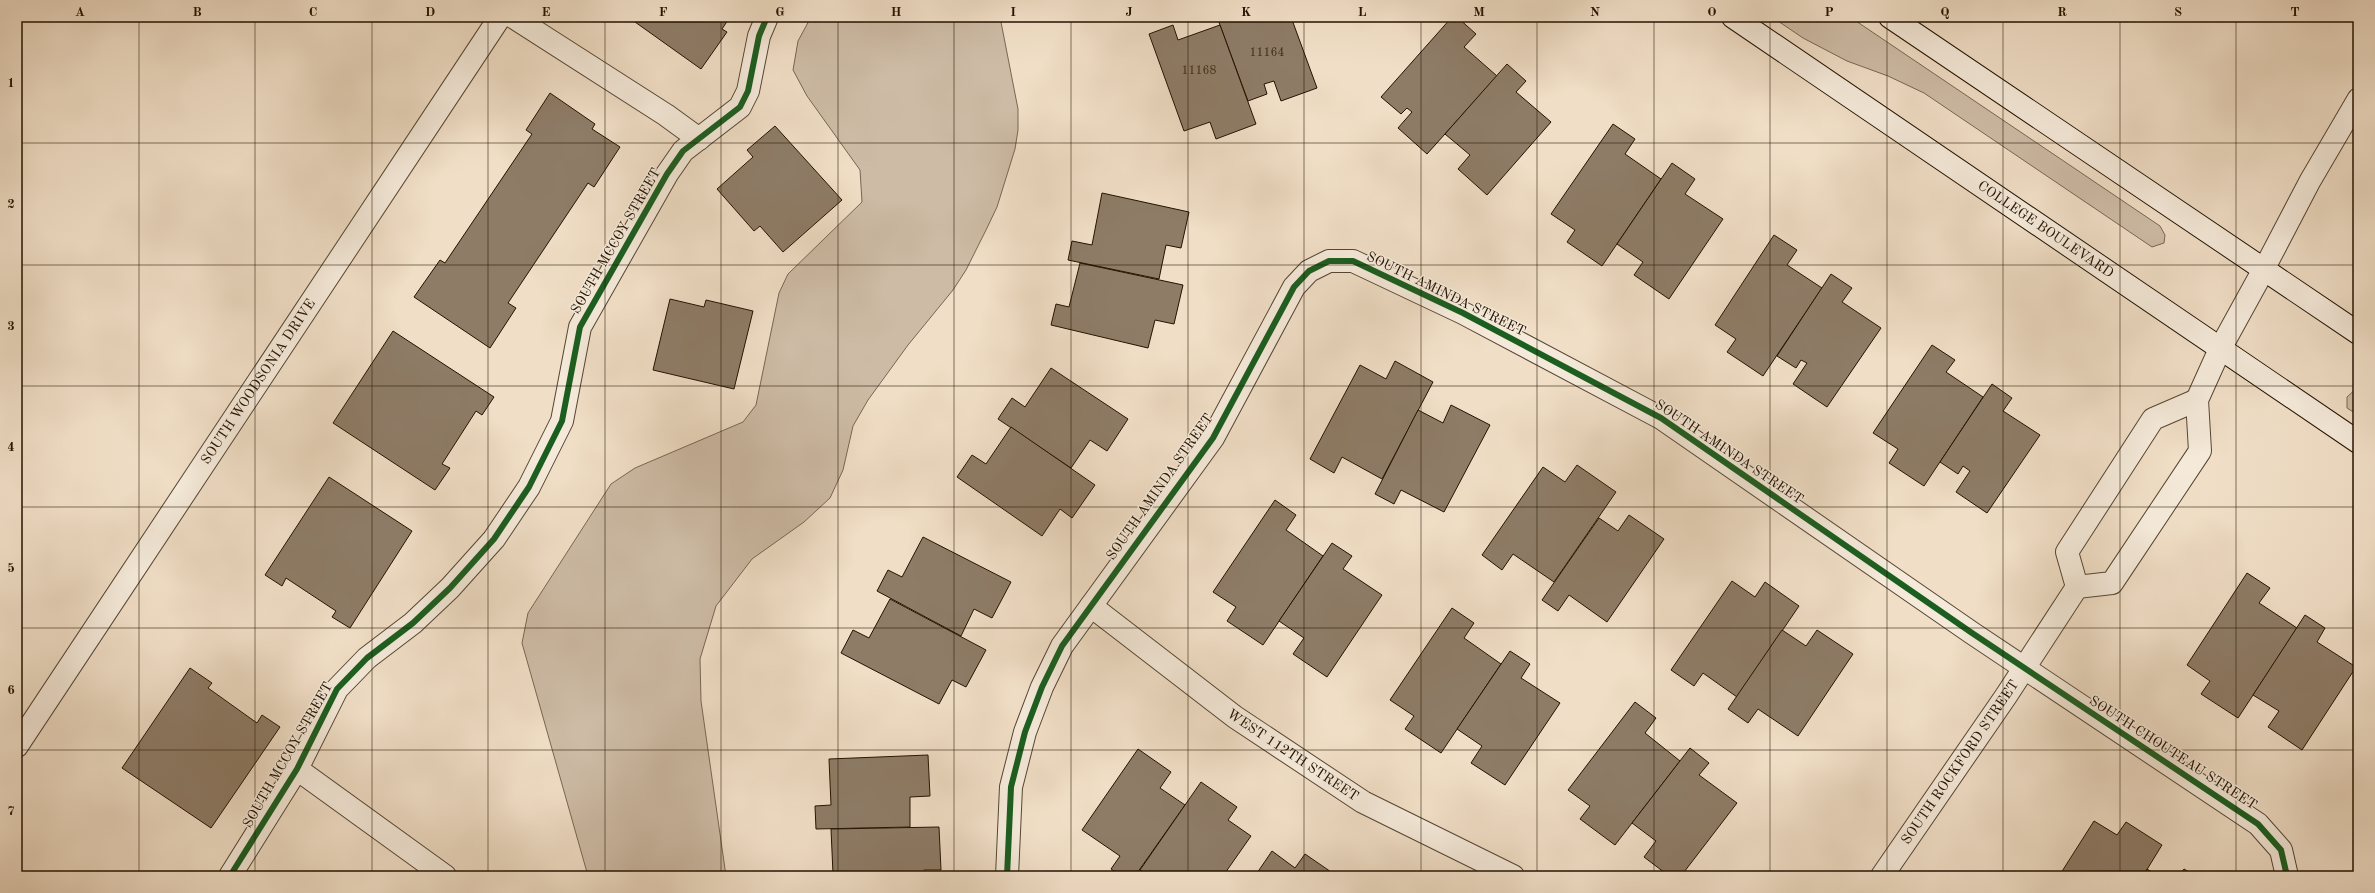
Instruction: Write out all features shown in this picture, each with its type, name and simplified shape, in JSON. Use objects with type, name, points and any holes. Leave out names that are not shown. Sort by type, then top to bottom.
[{"type":"street","name":"SOUTH WOODSONIA DRIVE","points":[[17,746],[500,17]]},
{"type":"street","points":[[513,17],[666,115],[699,139]]},
{"type":"street","name":"SOUTH MCCOY STREET","points":[[230,876],[297,769],[337,689],[367,658],[413,623],[450,588],[494,539],[529,487],[562,421],[580,327],[667,174],[683,151],[740,107],[748,91],[759,36],[766,17]]},
{"type":"street","name":"COLLEGE BOULEVARD","points":[[1733,17],[2358,442]]},
{"type":"street","points":[[1890,17],[2358,333]]},
{"type":"street","name":"SOUTH AMINDA STREET","points":[[1007,876],[1011,787],[1025,732],[1042,687],[1062,646],[1213,438],[1294,287],[1309,271],[1329,261],[1353,261],[1463,313],[1662,418],[2024,669]]},
{"type":"street","points":[[2197,400],[2154,419],[2067,552],[2077,587],[2112,583],[2200,451],[2197,400],[2220,349],[2264,269]]},
{"type":"street","name":"SOUTH ROCKFORD STREET","points":[[1882,876],[2024,669],[2077,587]]},
{"type":"street","name":"WEST 112TH STREET","points":[[1091,606],[1236,717],[1363,802],[1513,876]]},
{"type":"street","name":"SOUTH CHOUTEAU STREET","points":[[2024,669],[2258,824],[2280,850],[2287,876]]},
{"type":"street","points":[[297,769],[445,876]]},
{"type":"lane","points":[[2264,269],[2307,187],[2358,99]]},
{"type":"shaded area","points":[[811,17],[1000,17],[1018,109],[1018,130],[1015,149],[997,207],[966,270],[953,290],[908,345],[868,400],[853,426],[843,470],[830,498],[804,522],[752,559],[716,606],[700,659],[701,701],[726,876],[588,876],[522,643],[528,613],[611,484],[635,468],[743,422],[756,405],[779,293],[788,274],[862,202],[860,170],[807,96],[793,70],[798,41]]},
{"type":"shaded area","points":[[1772,17],[1850,17],[2160,226],[2165,235],[2164,243],[2152,247],[1924,93],[1888,76],[1847,61],[1803,38]]},
{"type":"shaded area","points":[[2358,387],[2358,415],[2347,408],[2347,397]]},
{"type":"building","points":[[628,17],[730,17],[722,29],[727,32],[701,69]]},
{"type":"building","points":[[1217,17],[1242,17],[1243,20],[1250,17],[1291,17],[1317,88],[1281,101],[1274,81],[1264,84],[1267,94],[1248,101]]},
{"type":"building","points":[[1452,17],[1457,17],[1476,34],[1464,47],[1497,76],[1427,154],[1398,128],[1412,112],[1407,108],[1401,114],[1381,97]]},
{"type":"building","points":[[1173,25],[1178,40],[1220,25],[1256,124],[1216,139],[1210,122],[1184,131],[1149,34]]},
{"type":"building","points":[[1507,64],[1526,81],[1516,92],[1551,122],[1487,195],[1458,169],[1470,155],[1445,134]]},
{"type":"building","points":[[550,93],[595,124],[592,129],[620,147],[594,187],[588,183],[508,303],[516,308],[490,348],[414,297],[440,260],[445,263],[532,134],[526,130]]},
{"type":"building","points":[[1613,124],[1635,139],[1625,154],[1661,179],[1602,266],[1567,242],[1575,230],[1551,214]]},
{"type":"building","points":[[775,126],[842,200],[783,252],[760,226],[754,231],[717,189],[753,157],[747,150]]},
{"type":"building","points":[[1672,163],[1695,179],[1685,194],[1723,219],[1669,299],[1634,275],[1643,262],[1617,244]]},
{"type":"building","points":[[1102,193],[1189,212],[1181,248],[1166,245],[1159,279],[1068,260],[1072,241],[1092,245]]},
{"type":"building","points":[[1774,235],[1797,250],[1787,265],[1822,288],[1763,376],[1727,352],[1736,339],[1715,325]]},
{"type":"building","points":[[1080,263],[1183,285],[1174,324],[1155,320],[1148,348],[1051,325],[1056,304],[1069,307]]},
{"type":"building","points":[[1831,274],[1852,288],[1842,302],[1881,328],[1827,407],[1793,384],[1807,363],[1801,360],[1796,368],[1777,356]]},
{"type":"building","points":[[670,299],[704,307],[706,300],[753,311],[734,389],[653,370]]},
{"type":"building","points":[[393,331],[494,397],[482,415],[476,411],[442,464],[450,468],[435,490],[333,423]]},
{"type":"building","points":[[1932,345],[1955,360],[1946,372],[1983,397],[1924,486],[1889,463],[1898,449],[1873,433]]},
{"type":"building","points":[[1395,361],[1433,382],[1382,479],[1342,457],[1334,473],[1310,459],[1360,365],[1386,379]]},
{"type":"building","points":[[1051,368],[1128,419],[1107,451],[1090,440],[1071,468],[998,419],[1012,398],[1025,407]]},
{"type":"building","points":[[1992,384],[2012,398],[2003,411],[2040,435],[1987,513],[1956,492],[1970,471],[1963,466],[1958,474],[1940,462]]},
{"type":"building","points":[[1451,405],[1490,425],[1444,512],[1401,490],[1394,504],[1375,494],[1418,410],[1443,423]]},
{"type":"building","points":[[1011,427],[1095,485],[1072,518],[1060,509],[1042,536],[957,477],[972,455],[986,464]]},
{"type":"building","points":[[1577,465],[1616,492],[1554,582],[1513,554],[1502,570],[1482,555],[1543,467],[1565,482]]},
{"type":"building","points":[[329,477],[412,531],[350,628],[332,617],[336,611],[286,578],[282,586],[265,575]]},
{"type":"building","points":[[1275,500],[1296,515],[1286,530],[1323,556],[1263,645],[1227,621],[1236,607],[1213,592]]},
{"type":"building","points":[[1629,515],[1664,539],[1607,622],[1569,595],[1558,611],[1542,600],[1599,518],[1618,531]]},
{"type":"building","points":[[923,537],[1011,582],[992,618],[974,609],[961,636],[877,591],[888,570],[902,577]]},
{"type":"building","points":[[1332,543],[1352,556],[1343,569],[1382,595],[1327,677],[1293,654],[1304,638],[1279,621]]},
{"type":"building","points":[[2247,573],[2270,588],[2259,603],[2297,628],[2238,718],[2201,694],[2210,681],[2187,665]]},
{"type":"building","points":[[1732,581],[1755,597],[1765,582],[1799,606],[1737,697],[1703,673],[1694,686],[1671,670]]},
{"type":"building","points":[[890,599],[986,650],[966,687],[952,680],[939,704],[841,653],[853,630],[869,638]]},
{"type":"building","points":[[1452,608],[1474,623],[1464,638],[1501,664],[1441,753],[1405,729],[1414,716],[1390,700]]},
{"type":"building","points":[[2305,615],[2325,628],[2317,642],[2356,667],[2302,750],[2268,727],[2279,711],[2253,695]]},
{"type":"building","points":[[1782,630],[1806,646],[1817,630],[1853,654],[1798,736],[1758,709],[1748,723],[1728,709]]},
{"type":"building","points":[[1510,651],[1530,664],[1521,678],[1560,703],[1505,785],[1471,763],[1482,746],[1457,729]]},
{"type":"building","points":[[190,668],[212,683],[208,688],[257,723],[262,715],[280,727],[211,828],[122,768]]},
{"type":"building","points":[[1635,702],[1656,718],[1645,733],[1680,761],[1615,845],[1580,819],[1590,806],[1568,790]]},
{"type":"building","points":[[1690,748],[1709,763],[1699,775],[1737,803],[1681,876],[1669,876],[1644,857],[1656,841],[1632,823]]},
{"type":"building","points":[[1138,749],[1171,772],[1160,788],[1185,805],[1135,876],[1122,876],[1111,869],[1120,856],[1082,830]]},
{"type":"building","points":[[928,755],[930,796],[910,797],[910,827],[816,829],[815,806],[831,805],[829,759]]},
{"type":"building","points":[[1201,782],[1237,807],[1228,820],[1251,836],[1223,876],[1149,876],[1140,870]]},
{"type":"building","points":[[2094,821],[2117,835],[2126,822],[2162,845],[2143,876],[2059,876]]},
{"type":"building","points":[[939,827],[941,870],[924,870],[925,876],[814,876],[833,874],[831,829]]},
{"type":"building","points":[[1272,851],[1295,868],[1305,854],[1337,876],[1255,876]]},
{"type":"building","points":[[2147,869],[2158,876],[2143,876]]},
{"type":"building","points":[[2184,869],[2196,876],[2179,876]]},
{"type":"cycle path","points":[[230,876],[297,769],[337,689],[367,658],[413,623],[450,588],[494,539],[529,487],[562,421],[580,327],[667,174],[683,151],[740,107],[748,91],[759,36],[767,17]]},
{"type":"cycle path","points":[[1007,876],[1011,787],[1025,732],[1042,687],[1062,646],[1213,438],[1294,287],[1309,271],[1329,261],[1353,261],[1463,313],[1661,418],[1972,633],[2258,824],[2281,850],[2287,876]]}]
